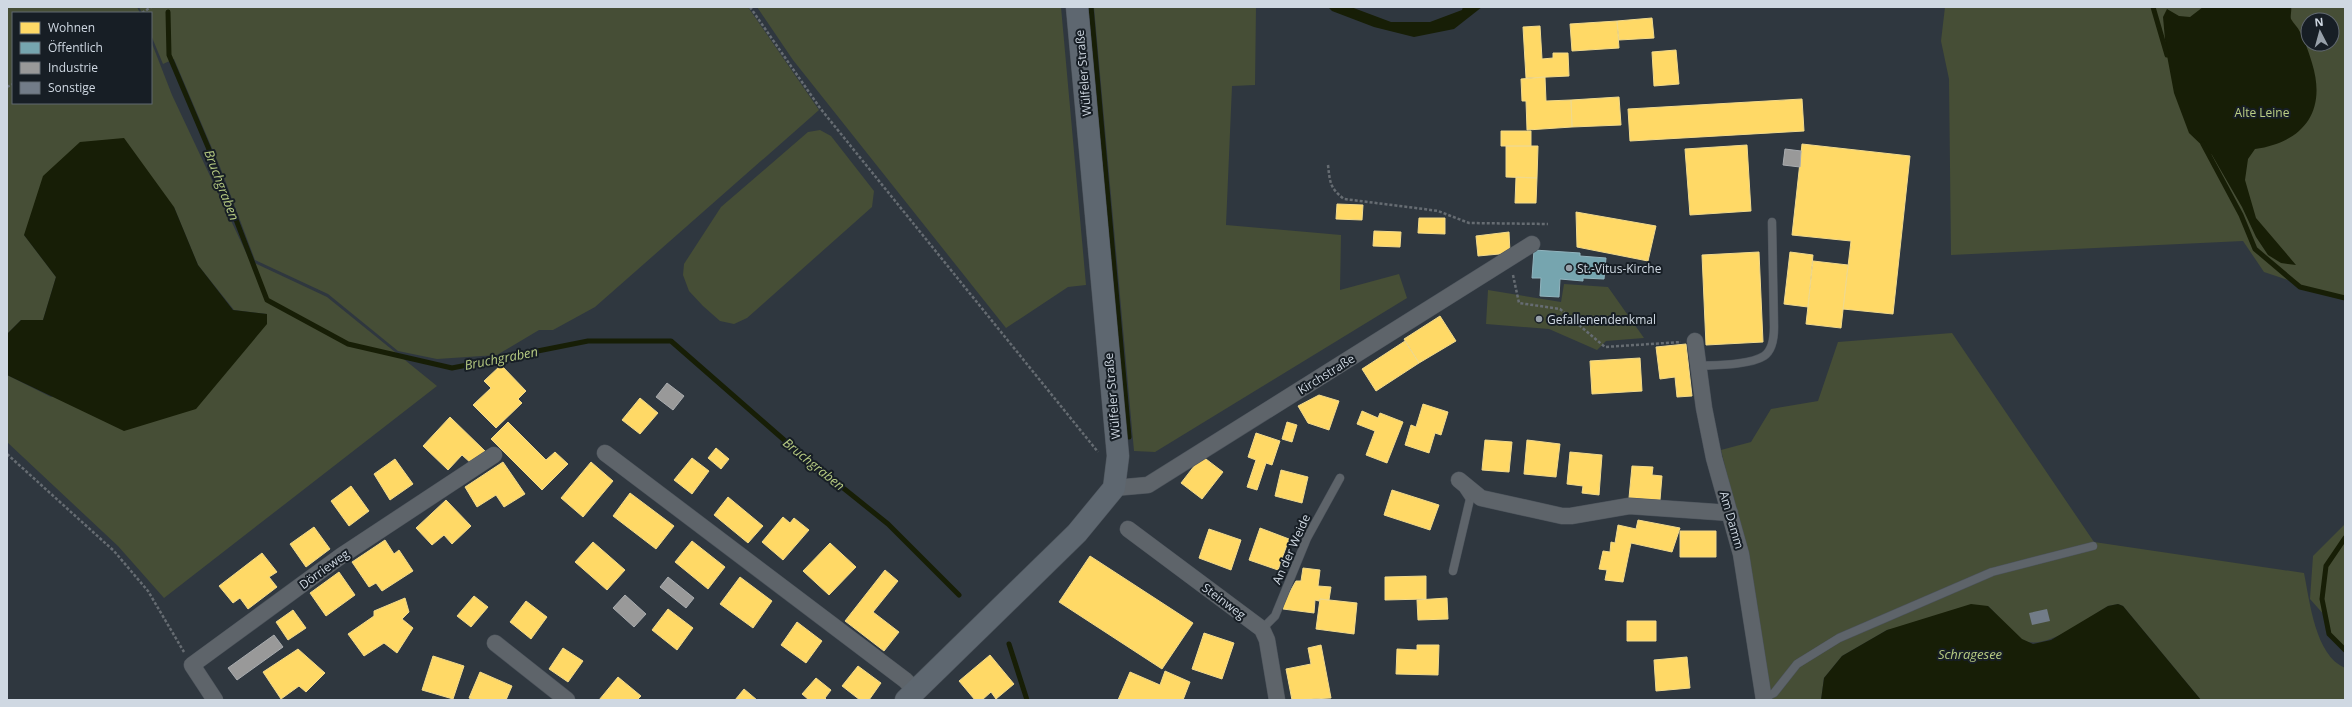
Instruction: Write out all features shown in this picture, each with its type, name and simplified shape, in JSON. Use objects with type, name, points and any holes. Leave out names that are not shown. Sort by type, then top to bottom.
[{"type":"main road","name":"Wülfeler Straße","points":[[1077,7],[1118,456],[1114,488]]},
{"type":"main road","points":[[911,695],[1077,533],[1114,488]]},
{"type":"street","name":"Kirchstraße","points":[[1114,488],[1148,485],[1532,244]]},
{"type":"street","name":"Am Damm","points":[[1695,341],[1714,458],[1741,554],[1764,699]]},
{"type":"street","points":[[605,453],[905,680],[911,695]]},
{"type":"street","name":"Dörrieweg","points":[[192,665],[341,556],[494,455]]},
{"type":"street","points":[[1459,480],[1481,498],[1562,516],[1571,516],[1630,506],[1730,513]]},
{"type":"street","name":"Steinweg","points":[[1128,529],[1262,629]]},
{"type":"street","points":[[1262,629],[1267,640],[1277,700]]},
{"type":"street","points":[[495,643],[567,700]]},
{"type":"street","points":[[192,665],[215,700]]},
{"type":"lane","points":[[1699,366],[1752,360],[1764,355],[1774,340],[1772,222]]},
{"type":"lane","name":"An der Weide","points":[[1262,629],[1275,616],[1307,538],[1340,478]]},
{"type":"lane","points":[[1453,571],[1470,499],[1459,480]]},
{"type":"lane","points":[[1764,699],[1774,693],[1797,664],[1839,638],[1992,572],[2093,546]]},
{"type":"path","points":[[750,7],[820,108],[1103,458]]},
{"type":"path","points":[[1328,165],[1332,187],[1344,199],[1424,209],[1438,212],[1469,223],[1548,224]]},
{"type":"path","points":[[1509,259],[1519,303],[1560,309],[1605,347],[1695,341]]},
{"type":"path","points":[[7,454],[114,551],[148,591],[192,665]]},
{"type":"green space","points":[[7,7],[137,7],[140,12],[12,12],[12,104],[152,104],[152,44],[172,95],[250,261],[327,297],[437,386],[164,598],[118,546],[7,442],[7,375],[51,397],[267,314],[234,310],[198,265],[174,207],[24,235],[56,277],[43,320],[21,320],[7,334]]},
{"type":"green space","points":[[139,7],[748,7],[819,110],[595,307],[553,330],[539,330],[497,355],[437,359],[398,351],[328,294],[255,260],[220,167],[174,59],[163,64],[152,37],[152,12],[142,12]]},
{"type":"green space","points":[[757,7],[1061,7],[1086,285],[1068,287],[1006,328],[793,60]]},
{"type":"green space","points":[[1094,7],[1256,7],[1255,85],[1232,86],[1226,225],[1341,235],[1340,290],[1399,274],[1407,298],[1155,452],[1134,451]]},
{"type":"green space","points":[[1945,7],[2345,7],[2345,299],[2300,287],[2294,282],[2264,272],[2243,241],[1951,255],[1949,79],[1941,41]]},
{"type":"green space","points":[[820,130],[831,136],[874,191],[872,207],[747,318],[734,324],[720,321],[689,291],[683,275],[684,264],[721,207],[808,132]]},
{"type":"green space","points":[[1564,284],[1608,287],[1644,338],[1606,341],[1597,350],[1549,329],[1486,324],[1488,290],[1561,302]]},
{"type":"green space","points":[[1952,333],[2094,542],[2304,573],[2312,612],[2320,640],[2327,652],[2335,661],[2345,668],[2345,700],[2201,700],[2123,606],[2118,604],[2108,606],[2067,632],[2043,641],[2032,642],[2018,637],[1988,606],[1887,630],[1842,656],[1824,678],[1821,700],[1770,700],[1746,553],[1721,450],[1751,442],[1771,409],[1818,401],[1838,342]]},
{"type":"green space","points":[[2345,524],[2345,650],[2329,634],[2326,617],[2310,599],[2313,556]]},
{"type":"water","points":[[1328,7],[1351,7],[1391,22],[1430,22],[1462,10],[1463,7],[1482,7],[1454,29],[1414,37],[1374,27],[1332,11]]},
{"type":"water","points":[[2203,7],[2291,7],[2291,19],[2300,32],[2300,52],[2309,52],[2316,80],[2316,96],[2313,109],[2308,121],[2299,131],[2287,139],[2272,145],[2255,149],[2248,159],[2245,180],[2256,218],[2296,265],[2281,263],[2268,255],[2256,237],[2242,207],[2212,155],[2189,133],[2174,93],[2166,50],[2163,17],[2167,9],[2179,16],[2190,17]]},
{"type":"water","points":[[124,138],[174,207],[198,265],[233,310],[267,314],[267,324],[196,409],[124,431],[7,375],[7,334],[21,320],[43,320],[56,277],[24,235],[43,176],[80,142]]},
{"type":"water","name":"Schragesee","points":[[1971,604],[1988,606],[2022,639],[2033,644],[2051,640],[2108,606],[2118,604],[2123,606],[2201,700],[1821,700],[1824,678],[1842,656],[1887,630]]},
{"type":"building: Wohnen","points":[[1652,18],[1654,38],[1619,40],[1617,21]]},
{"type":"building: Wohnen","points":[[1617,21],[1619,48],[1572,51],[1570,24]]},
{"type":"building: Wohnen","points":[[1540,26],[1542,59],[1553,58],[1553,53],[1568,53],[1569,76],[1526,78],[1523,27]]},
{"type":"building: Wohnen","points":[[1676,50],[1679,84],[1654,86],[1652,52]]},
{"type":"building: Wohnen","points":[[1545,77],[1546,101],[1571,100],[1572,127],[1527,130],[1526,101],[1522,101],[1521,79]]},
{"type":"building: Wohnen","points":[[1619,97],[1621,125],[1572,127],[1571,100]]},
{"type":"building: Wohnen","points":[[1802,99],[1804,131],[1630,141],[1628,109]]},
{"type":"building: Wohnen","points":[[1501,131],[1531,131],[1531,146],[1501,146]]},
{"type":"building: Wohnen","points":[[1802,144],[1910,156],[1893,314],[1843,309],[1851,241],[1792,235]]},
{"type":"building: Wohnen","points":[[1747,145],[1751,211],[1690,215],[1685,149]]},
{"type":"building: Wohnen","points":[[1506,146],[1538,146],[1537,178],[1506,177]]},
{"type":"building: Wohnen","points":[[1516,177],[1537,178],[1536,203],[1515,203]]},
{"type":"building: Wohnen","points":[[1337,204],[1363,205],[1362,220],[1336,219]]},
{"type":"building: Wohnen","points":[[1576,212],[1656,226],[1648,261],[1577,247]]},
{"type":"building: Wohnen","points":[[1419,218],[1445,218],[1445,234],[1418,233]]},
{"type":"building: Wohnen","points":[[1374,231],[1401,232],[1400,247],[1373,246]]},
{"type":"building: Wohnen","points":[[1509,232],[1510,253],[1478,256],[1476,236]]},
{"type":"building: Wohnen","points":[[1759,252],[1763,342],[1706,345],[1702,255]]},
{"type":"building: Wohnen","points":[[1790,252],[1813,255],[1808,307],[1784,304]]},
{"type":"building: Wohnen","points":[[1813,261],[1848,265],[1841,328],[1806,324]]},
{"type":"building: Wohnen","points":[[1440,316],[1456,341],[1419,363],[1404,339]]},
{"type":"building: Wohnen","points":[[1405,341],[1419,363],[1376,391],[1362,369]]},
{"type":"building: Wohnen","points":[[1686,344],[1692,396],[1677,397],[1675,377],[1660,379],[1656,347]]},
{"type":"building: Wohnen","points":[[1640,358],[1642,391],[1592,394],[1590,361]]},
{"type":"building: Wohnen","points":[[501,365],[526,391],[518,399],[522,403],[496,428],[473,405],[491,388],[484,381]]},
{"type":"building: Wohnen","points":[[1319,395],[1339,401],[1329,430],[1308,423],[1298,406]]},
{"type":"building: Wohnen","points":[[640,398],[658,413],[640,434],[622,420]]},
{"type":"building: Wohnen","points":[[1423,404],[1448,412],[1441,435],[1435,433],[1429,453],[1405,445],[1411,425],[1416,427]]},
{"type":"building: Wohnen","points":[[1362,411],[1378,418],[1380,413],[1403,422],[1387,463],[1366,455],[1375,431],[1357,424]]},
{"type":"building: Wohnen","points":[[450,417],[485,451],[472,464],[462,455],[448,470],[423,446]]},
{"type":"building: Wohnen","points":[[508,422],[546,460],[555,452],[568,464],[542,490],[491,439]]},
{"type":"building: Wohnen","points":[[1287,422],[1297,425],[1292,442],[1282,439]]},
{"type":"building: Wohnen","points":[[1256,433],[1280,441],[1272,465],[1266,463],[1257,490],[1247,487],[1256,460],[1248,457]]},
{"type":"building: Wohnen","points":[[1485,440],[1512,442],[1509,472],[1482,470]]},
{"type":"building: Wohnen","points":[[1527,440],[1560,444],[1556,477],[1524,474]]},
{"type":"building: Wohnen","points":[[716,448],[729,459],[721,469],[708,458]]},
{"type":"building: Wohnen","points":[[1570,452],[1602,455],[1599,495],[1582,493],[1583,486],[1567,484]]},
{"type":"building: Wohnen","points":[[1202,456],[1223,472],[1202,499],[1181,483]]},
{"type":"building: Wohnen","points":[[692,458],[709,471],[692,494],[674,480]]},
{"type":"building: Wohnen","points":[[395,459],[413,484],[390,500],[374,474]]},
{"type":"building: Wohnen","points":[[503,462],[525,494],[504,507],[496,495],[477,507],[465,487]]},
{"type":"building: Wohnen","points":[[591,462],[613,481],[583,517],[561,498]]},
{"type":"building: Wohnen","points":[[1632,466],[1653,467],[1652,475],[1662,476],[1660,500],[1629,498]]},
{"type":"building: Wohnen","points":[[1281,470],[1308,477],[1302,503],[1275,496]]},
{"type":"building: Wohnen","points":[[351,486],[369,511],[349,526],[331,501]]},
{"type":"building: Wohnen","points":[[1392,490],[1439,505],[1430,530],[1384,515]]},
{"type":"building: Wohnen","points":[[630,493],[674,526],[656,549],[613,516]]},
{"type":"building: Wohnen","points":[[728,497],[763,526],[748,543],[714,515]]},
{"type":"building: Wohnen","points":[[446,500],[471,526],[452,544],[444,535],[432,545],[416,528]]},
{"type":"building: Wohnen","points":[[783,517],[790,523],[794,518],[809,530],[783,560],[762,542]]},
{"type":"building: Wohnen","points":[[1638,520],[1680,528],[1672,552],[1631,543],[1623,582],[1605,580],[1607,570],[1599,569],[1603,551],[1610,552],[1611,542],[1615,543],[1618,525],[1636,529]]},
{"type":"building: Wohnen","points":[[314,527],[330,549],[306,567],[290,544]]},
{"type":"building: Wohnen","points":[[1260,528],[1289,539],[1278,570],[1249,560]]},
{"type":"building: Wohnen","points":[[1209,529],[1241,540],[1231,570],[1199,558]]},
{"type":"building: Wohnen","points":[[1680,531],[1716,531],[1716,557],[1680,557]]},
{"type":"building: Wohnen","points":[[385,540],[394,554],[399,550],[413,571],[382,591],[376,583],[369,587],[352,562]]},
{"type":"building: Wohnen","points":[[692,541],[725,567],[708,589],[675,562]]},
{"type":"building: Wohnen","points":[[593,542],[625,570],[607,590],[575,562]]},
{"type":"building: Wohnen","points":[[830,543],[856,567],[829,595],[803,571]]},
{"type":"building: Wohnen","points":[[262,553],[277,572],[269,577],[277,587],[248,609],[240,598],[233,603],[219,586]]},
{"type":"building: Wohnen","points":[[1090,556],[1193,623],[1162,669],[1059,602]]},
{"type":"building: Wohnen","points":[[1303,568],[1320,570],[1318,586],[1331,587],[1329,600],[1315,600],[1314,613],[1283,609],[1284,602],[1296,581],[1301,581]]},
{"type":"building: Wohnen","points":[[885,570],[898,581],[873,612],[899,632],[884,651],[845,621]]},
{"type":"building: Wohnen","points":[[339,572],[355,595],[326,616],[310,593]]},
{"type":"building: Wohnen","points":[[1426,576],[1426,599],[1385,600],[1385,577]]},
{"type":"building: Wohnen","points":[[740,577],[772,601],[753,628],[720,604]]},
{"type":"building: Wohnen","points":[[474,596],[488,607],[471,627],[457,616]]},
{"type":"building: Wohnen","points":[[405,598],[409,612],[402,619],[413,628],[397,653],[384,643],[364,656],[348,634],[374,616],[374,611]]},
{"type":"building: Wohnen","points":[[1447,598],[1448,619],[1418,620],[1417,600]]},
{"type":"building: Wohnen","points":[[1320,599],[1357,603],[1354,634],[1316,629]]},
{"type":"building: Wohnen","points":[[526,601],[547,617],[531,639],[510,622]]},
{"type":"building: Wohnen","points":[[668,609],[693,628],[677,650],[652,630]]},
{"type":"building: Wohnen","points":[[293,610],[306,628],[288,640],[276,622]]},
{"type":"building: Wohnen","points":[[1627,621],[1656,621],[1656,641],[1627,641]]},
{"type":"building: Wohnen","points":[[797,622],[822,641],[806,663],[781,645]]},
{"type":"building: Wohnen","points":[[1204,633],[1234,643],[1222,679],[1192,669]]},
{"type":"building: Wohnen","points":[[1321,645],[1331,698],[1292,700],[1286,669],[1311,664],[1308,648]]},
{"type":"building: Wohnen","points":[[1417,645],[1439,645],[1438,675],[1396,674],[1397,649],[1417,650]]},
{"type":"building: Wohnen","points":[[563,648],[583,661],[568,682],[549,669]]},
{"type":"building: Wohnen","points":[[298,649],[325,673],[306,692],[299,686],[281,699],[263,672]]},
{"type":"building: Wohnen","points":[[990,655],[1014,684],[996,699],[991,692],[982,700],[975,700],[959,681]]},
{"type":"building: Wohnen","points":[[433,656],[464,666],[453,699],[422,690]]},
{"type":"building: Wohnen","points":[[1687,657],[1690,688],[1656,691],[1654,660]]},
{"type":"building: Wohnen","points":[[858,666],[881,683],[869,700],[860,700],[842,686]]},
{"type":"building: Wohnen","points":[[1165,671],[1190,682],[1183,700],[1118,700],[1130,672],[1160,685]]},
{"type":"building: Wohnen","points":[[480,672],[512,686],[506,700],[474,700],[469,698]]},
{"type":"building: Wohnen","points":[[618,677],[641,696],[637,700],[599,700]]},
{"type":"building: Wohnen","points":[[816,678],[831,690],[825,698],[827,700],[809,700],[802,694]]},
{"type":"building: Wohnen","points":[[744,689],[757,700],[735,700]]},
{"type":"building: Öffentlich","name":"St.-Vitus-Kirche","points":[[1534,250],[1580,253],[1580,256],[1606,258],[1604,279],[1583,278],[1583,281],[1560,279],[1559,297],[1540,296],[1541,278],[1532,278]]},
{"type":"building: Industrie","points":[[1785,149],[1801,151],[1800,167],[1783,165]]},
{"type":"building: Industrie","points":[[667,383],[684,396],[673,410],[656,397]]},
{"type":"building: Industrie","points":[[668,577],[694,598],[686,608],[660,587]]},
{"type":"building: Industrie","points":[[625,595],[646,614],[634,627],[613,608]]},
{"type":"building: Industrie","points":[[274,635],[283,647],[237,680],[228,668]]},
{"type":"building: Sonstige","points":[[2047,609],[2050,621],[2032,625],[2029,613]]},
{"type":"waterway","points":[[1091,7],[1129,437]]},
{"type":"waterway","name":"Alte Leine","points":[[2153,7],[2167,55]]},
{"type":"waterway","name":"Bruchgraben","points":[[168,12],[169,55],[208,147],[267,300],[348,344],[452,368],[588,341],[671,341],[791,446],[888,524],[959,595]]},
{"type":"waterway","name":"Alte Leine","points":[[2203,144],[2241,215],[2255,249],[2300,287],[2345,298]]},
{"type":"waterway","name":"Alte Leine","points":[[2345,538],[2326,566],[2322,599],[2329,634],[2345,650]]},
{"type":"waterway","name":"Bruchgraben","points":[[1009,644],[1027,700]]},
{"type":"place","name":"St.-Vitus-Kirche","points":[[1569,268]]},
{"type":"place","name":"Gefallenendenkmal","points":[[1539,319]]}]
